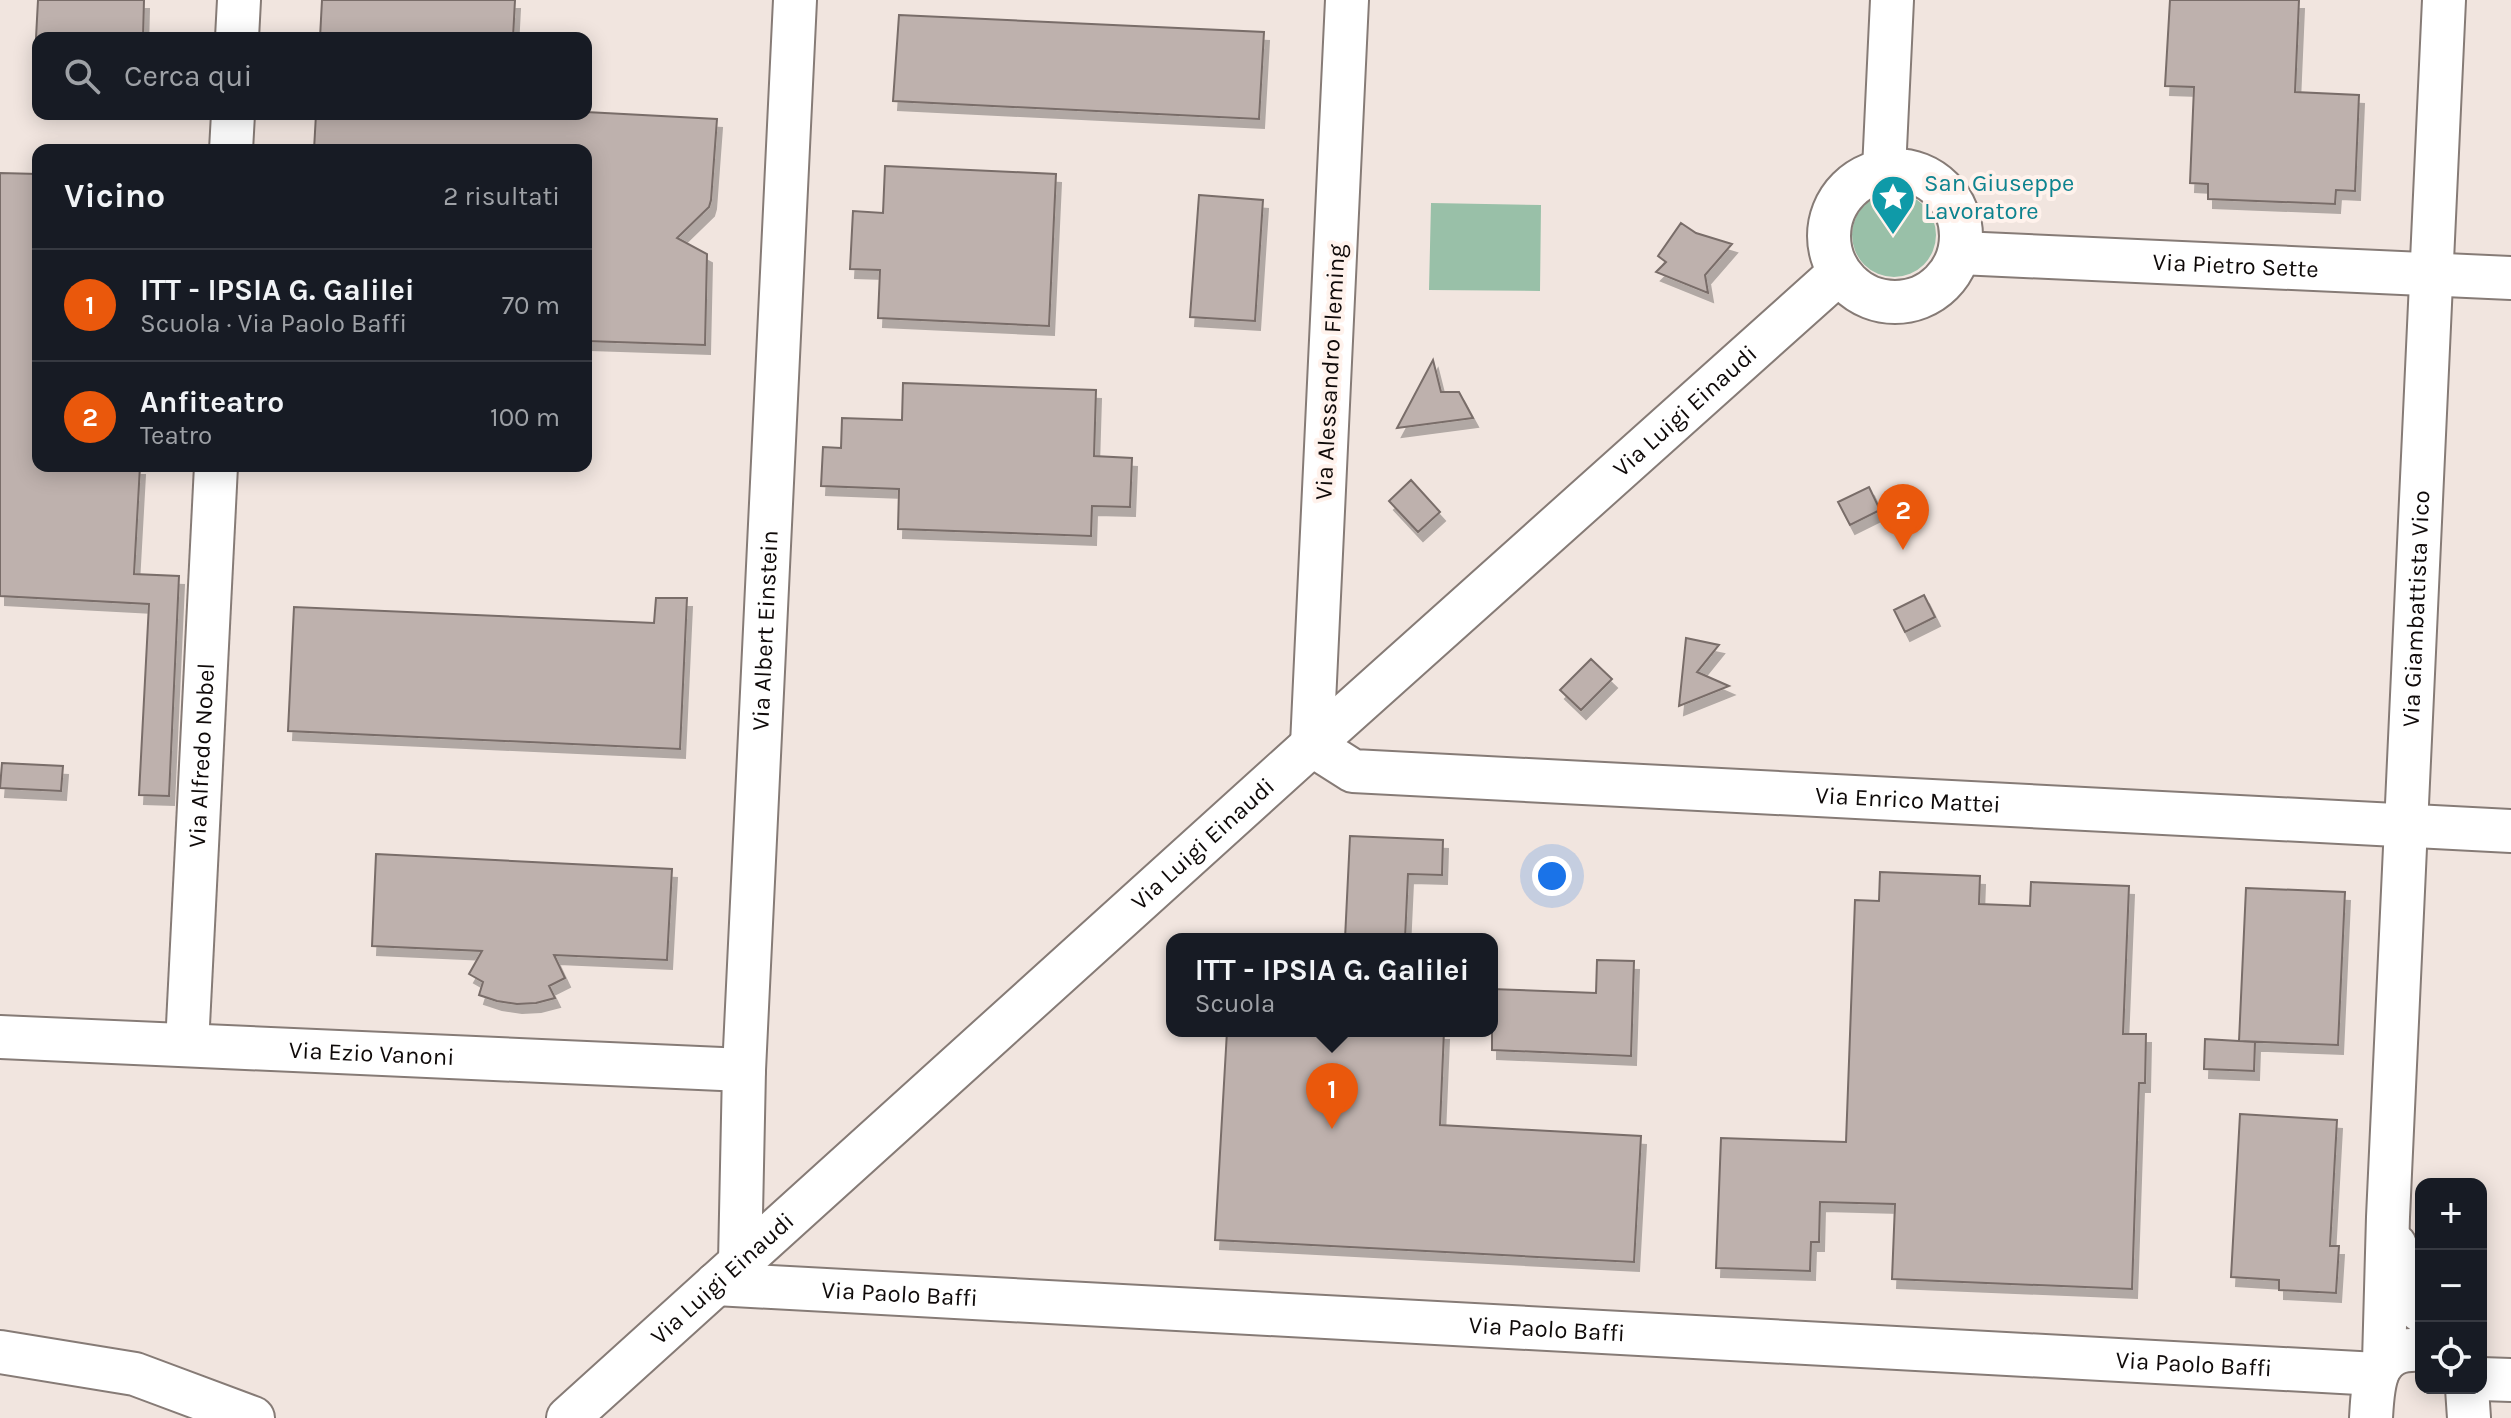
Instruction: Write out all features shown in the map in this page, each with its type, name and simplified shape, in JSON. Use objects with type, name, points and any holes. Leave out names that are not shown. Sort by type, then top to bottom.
[{"type":"street","points":[[237,32],[239,0]]},
{"type":"street","name":"Via Albert Einstein","points":[[728,1273],[744,1070],[795,0]]},
{"type":"street","name":"Via Alessandro Fleming","points":[[1312,745],[1347,0]]},
{"type":"street","points":[[1884,170],[1892,0]]},
{"type":"street","name":"Via Giambattista Vico","points":[[2394,1362],[2388,1217],[2444,0]]},
{"type":"street","points":[[231,144],[233,120]]},
{"type":"street","points":[[1884,170],[1906,170],[1927,177],[1945,191],[1957,209],[1962,231],[1960,253],[1952,273],[1936,289],[1917,299],[1895,303],[1874,299],[1854,289],[1839,273],[1830,253],[1828,231],[1834,210],[1854,184],[1863,177],[1884,170]]},
{"type":"street","name":"Via Pietro Sette","points":[[1960,253],[2511,278]]},
{"type":"street","name":"Via Luigi Einaudi","points":[[568,1418],[1839,273]]},
{"type":"street","name":"Via Alfredo Nobel","points":[[187,1045],[216,472]]},
{"type":"street","name":"Via Enrico Mattei","points":[[1312,745],[1353,771],[2511,831]]},
{"type":"street","name":"Via Ezio Vanoni","points":[[0,1037],[744,1070]]},
{"type":"street","points":[[2388,1217],[2405,1277],[2415,1298]]},
{"type":"street","name":"Via Paolo Baffi","points":[[728,1273],[2394,1362]]},
{"type":"street","points":[[0,1352],[135,1374],[253,1418]]},
{"type":"street","points":[[2371,1418],[2373,1383],[2394,1362]]},
{"type":"street","points":[[2487,1379],[2511,1380]]},
{"type":"street","points":[[2467,1394],[2469,1418]]},
{"type":"green space","points":[[1894,193],[1910,196],[1924,205],[1933,219],[1936,235],[1933,251],[1924,265],[1910,274],[1894,277],[1878,274],[1864,265],[1855,251],[1852,235],[1855,219],[1864,205],[1878,196]]},
{"type":"green space","points":[[1431,203],[1541,205],[1540,291],[1429,290]]},
{"type":"building","points":[[38,0],[144,0],[143,32],[36,32]]},
{"type":"building","points":[[322,0],[515,0],[513,32],[320,32]]},
{"type":"building","points":[[2170,0],[2299,0],[2295,92],[2359,95],[2355,191],[2336,190],[2335,204],[2208,199],[2208,184],[2190,183],[2194,87],[2165,86]]},
{"type":"building","points":[[899,15],[1264,32],[1259,119],[893,101]]},
{"type":"building","points":[[592,112],[717,119],[709,207],[677,238],[707,254],[705,345],[592,341],[592,144],[314,144],[316,120],[592,120]]},
{"type":"building","points":[[885,166],[1056,174],[1049,326],[878,318],[880,270],[850,269],[853,211],[883,213]]},
{"type":"building","points":[[0,173],[32,174],[32,472],[140,472],[134,574],[179,576],[169,796],[139,795],[149,604],[0,596]]},
{"type":"building","points":[[1199,195],[1263,200],[1255,321],[1190,317]]},
{"type":"building","points":[[1681,223],[1696,233],[1732,244],[1705,275],[1708,293],[1656,272],[1666,262],[1658,256]]},
{"type":"building","points":[[1433,360],[1441,392],[1459,392],[1473,418],[1397,428]]},
{"type":"building","points":[[903,383],[1096,390],[1094,456],[1132,458],[1130,507],[1092,506],[1091,536],[898,529],[899,489],[821,486],[823,447],[841,448],[842,418],[902,420]]},
{"type":"building","points":[[1411,480],[1440,512],[1418,532],[1389,501]]},
{"type":"building","points":[[1869,487],[1880,510],[1850,525],[1838,502]]},
{"type":"building","points":[[1924,595],[1935,617],[1905,632],[1894,610]]},
{"type":"building","points":[[656,598],[687,598],[680,749],[288,731],[294,607],[654,623]]},
{"type":"building","points":[[1686,638],[1719,645],[1697,672],[1729,686],[1679,706]]},
{"type":"building","points":[[1591,659],[1612,679],[1581,710],[1560,690]]},
{"type":"building","points":[[2,763],[63,766],[61,791],[0,788]]},
{"type":"building","points":[[1350,836],[1443,840],[1442,875],[1408,874],[1405,933],[1345,933]]},
{"type":"building","points":[[376,854],[672,869],[667,960],[554,955],[565,978],[549,986],[555,998],[517,1004],[479,995],[483,982],[469,974],[482,951],[372,946]]},
{"type":"building","points":[[1880,872],[1980,876],[1979,904],[2030,906],[2031,882],[2129,886],[2123,1034],[2146,1034],[2145,1083],[2139,1083],[2132,1289],[1892,1279],[1895,1204],[1820,1202],[1819,1242],[1811,1242],[1810,1271],[1716,1268],[1721,1138],[1846,1142],[1855,900],[1879,901]]},
{"type":"building","points":[[2246,888],[2345,892],[2338,1045],[2239,1041]]},
{"type":"building","points":[[1597,960],[1634,961],[1631,1056],[1492,1050],[1492,1037],[1498,1037],[1498,989],[1596,993]]},
{"type":"building","points":[[1227,1037],[1444,1037],[1440,1125],[1641,1136],[1634,1262],[1215,1240]]},
{"type":"building","points":[[2205,1039],[2255,1042],[2254,1071],[2204,1069]]},
{"type":"building","points":[[2240,1114],[2337,1120],[2330,1246],[2339,1246],[2336,1293],[2279,1290],[2279,1280],[2231,1277]]},
{"type":"place","name":"San Giuseppe Lavoratore","points":[[1893,236]]},
{"type":"place","name":"Anfiteatro","points":[[1903,550]]},
{"type":"place","name":"ITT - IPSIA G. Galilei","points":[[1332,1129]]}]
